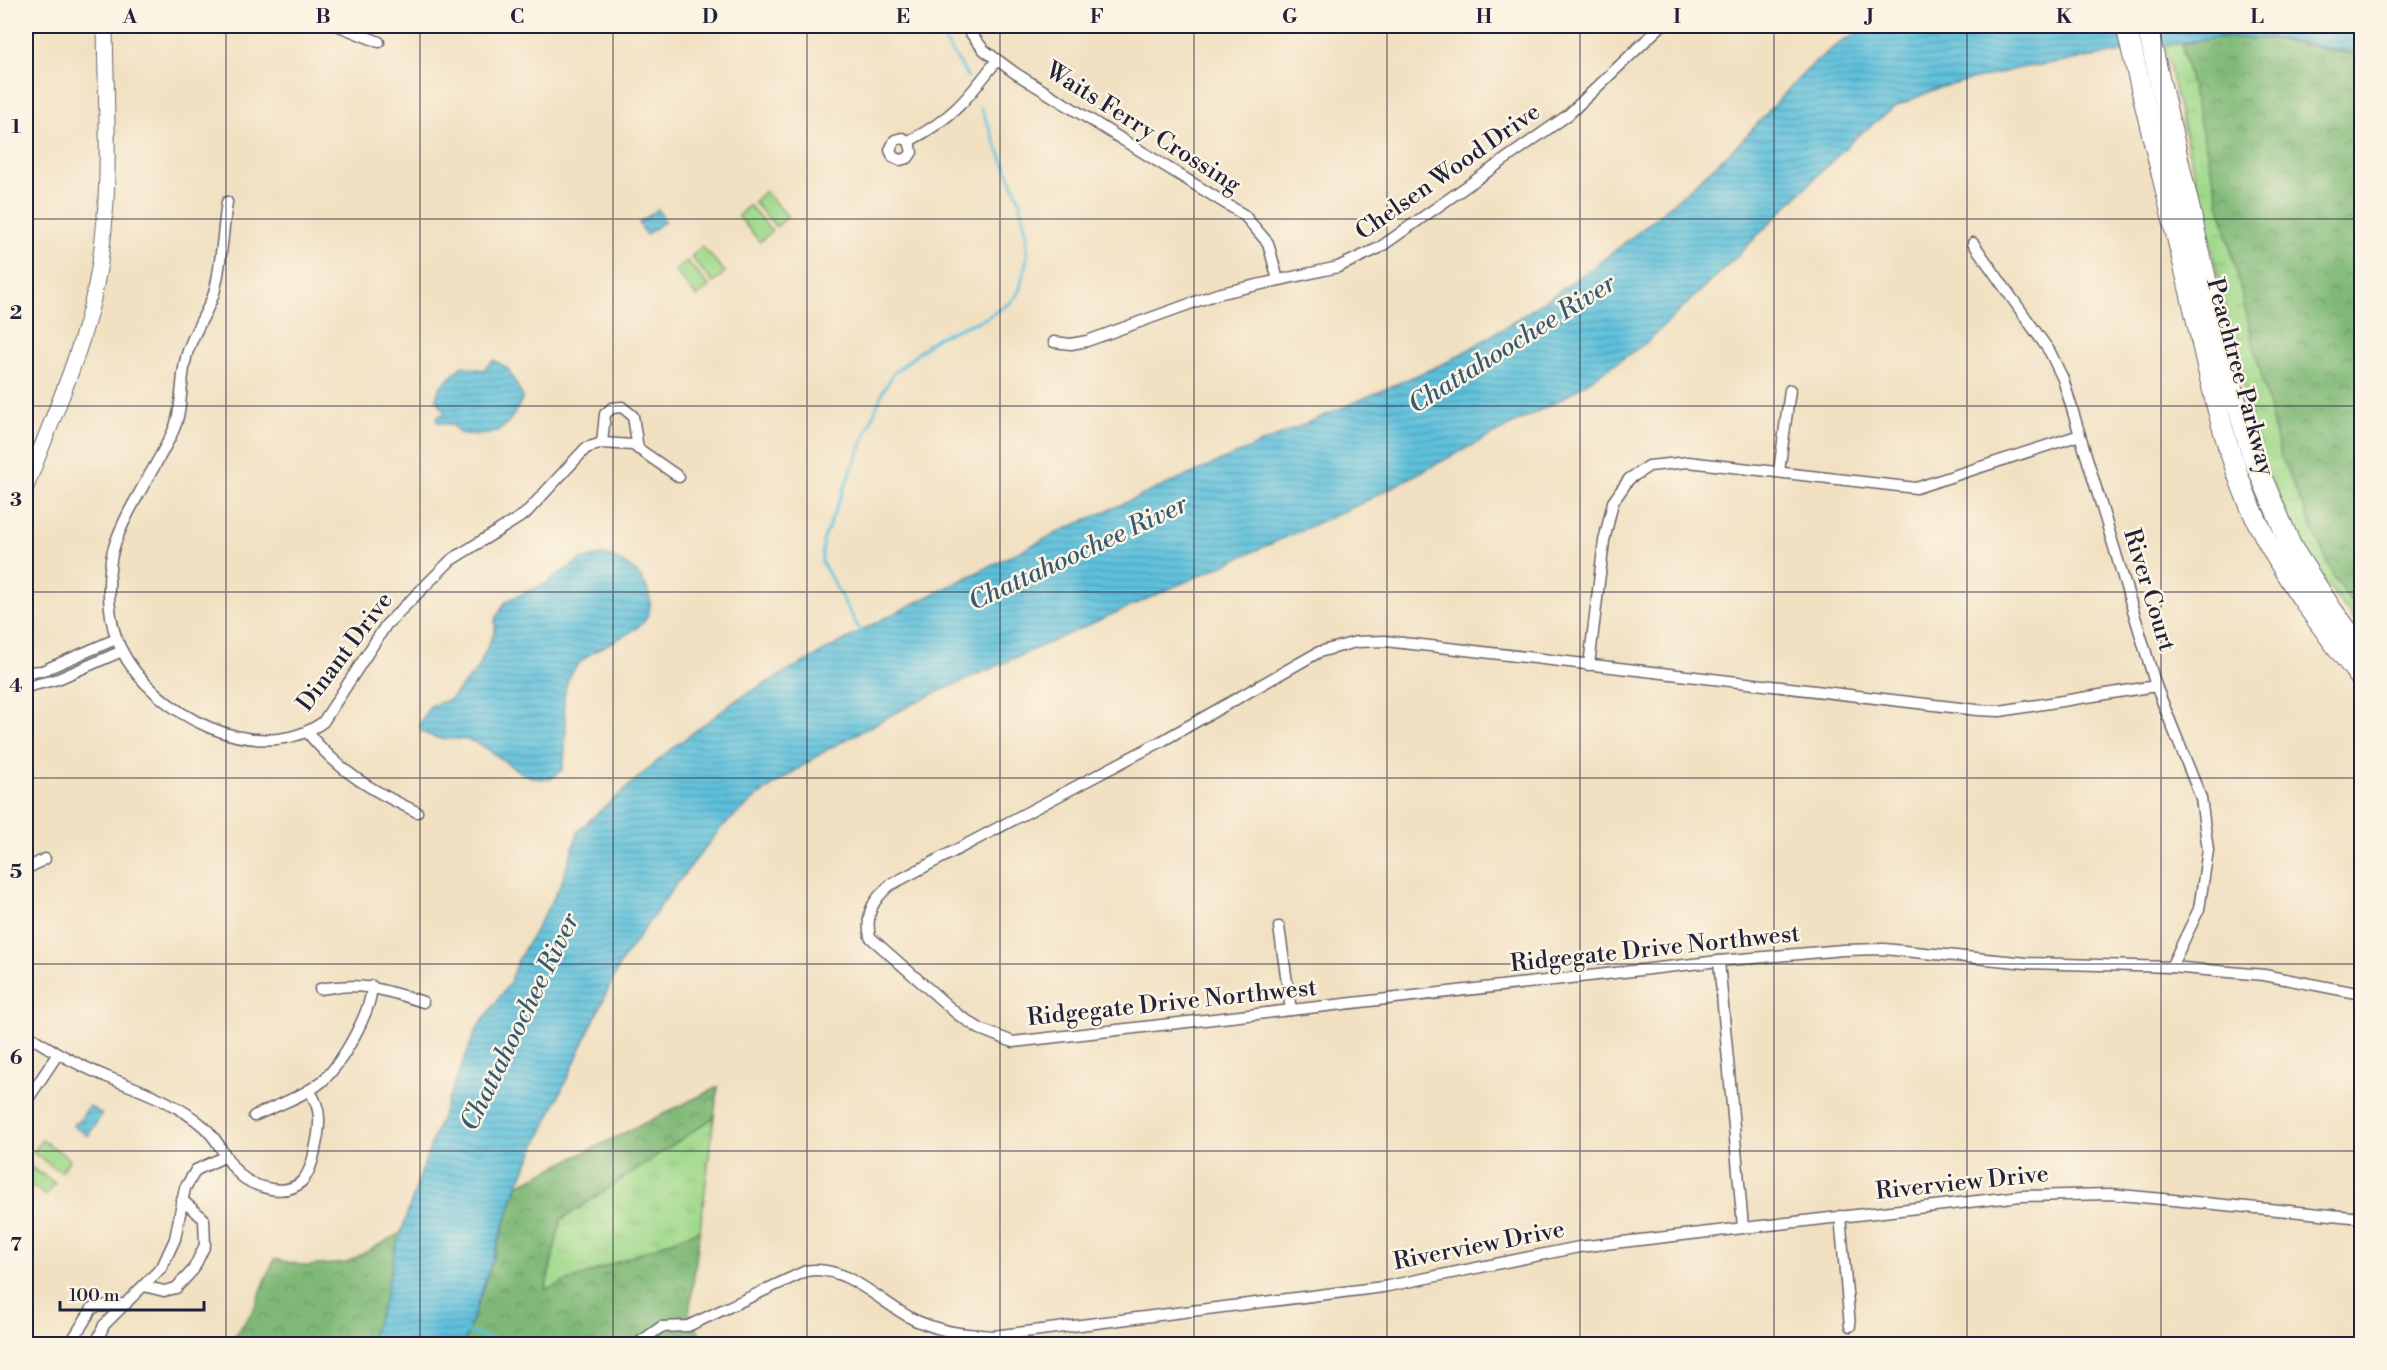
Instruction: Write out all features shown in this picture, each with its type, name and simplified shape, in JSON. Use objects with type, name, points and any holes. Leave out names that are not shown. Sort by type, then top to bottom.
[{"type":"highway","name":"Peachtree Parkway","points":[[2126,26],[2218,412],[2233,462],[2256,519],[2279,564],[2307,608],[2361,680]]},
{"type":"highway","name":"Peachtree Parkway","points":[[2146,26],[2229,378],[2252,455],[2270,502],[2292,548],[2332,610],[2361,649]]},
{"type":"main road","points":[[26,487],[76,356],[96,284],[105,227],[107,158],[105,26]]},
{"type":"street","points":[[339,26],[380,42]]},
{"type":"street","name":"Waits Ferry Crossing","points":[[964,26],[984,50],[998,60],[1244,215],[1268,243],[1275,261],[1278,280]]},
{"type":"street","name":"Chelsen Wood Drive","points":[[1054,342],[1071,344],[1087,341],[1200,299],[1338,267],[1379,248],[1568,115],[1661,26]]},
{"type":"street","points":[[909,141],[934,129],[962,106],[998,60]]},
{"type":"street","name":"Dinant Drive","points":[[227,202],[213,295],[186,358],[175,427],[122,530],[111,558],[109,603],[116,639],[122,651],[161,698],[187,717],[254,741],[285,739],[308,733],[323,722],[386,625],[451,560],[525,514],[586,448],[602,443]]},
{"type":"street","name":"River Court","points":[[1973,243],[2050,352],[2063,379],[2156,686],[2201,798],[2208,850],[2199,909],[2171,967]]},
{"type":"street","points":[[1779,471],[1790,390]]},
{"type":"street","points":[[638,449],[633,416],[622,407],[612,408],[605,414],[602,443],[633,445],[638,449],[679,477]]},
{"type":"street","points":[[1588,665],[1608,518],[1613,502],[1629,479],[1649,466],[1688,462],[1916,488],[2080,435]]},
{"type":"street","points":[[26,672],[42,670],[116,639]]},
{"type":"street","name":"Ridgegate Drive Northwest","points":[[2156,686],[2000,711],[1880,700],[1385,641],[1356,642],[1320,652],[1199,721],[891,885],[872,903],[868,926],[870,937],[957,1014],[980,1029],[1013,1042],[1719,961],[1884,949],[2027,963],[2171,967],[2264,975],[2361,993]]},
{"type":"street","points":[[26,687],[58,679],[122,651]]},
{"type":"street","points":[[308,733],[330,760],[350,777],[417,812]]},
{"type":"street","points":[[26,869],[45,859]]},
{"type":"street","points":[[1279,927],[1291,1010]]},
{"type":"street","points":[[1719,961],[1743,1227]]},
{"type":"street","points":[[320,989],[349,984],[372,986],[423,1002]]},
{"type":"street","points":[[254,1116],[309,1090],[326,1077],[346,1049],[366,1012],[372,986]]},
{"type":"street","points":[[26,1034],[57,1055],[116,1081],[140,1088],[177,1107],[205,1127],[224,1157],[238,1173],[259,1186],[286,1190],[301,1184],[312,1167],[321,1125],[318,1107],[309,1090]]},
{"type":"street","points":[[26,1102],[57,1055]]},
{"type":"street","points":[[96,1344],[104,1325],[154,1277],[169,1253],[179,1224],[185,1188],[196,1170],[224,1157]]},
{"type":"street","name":"Riverview Drive","points":[[637,1344],[661,1327],[688,1326],[806,1271],[816,1269],[838,1274],[914,1319],[948,1333],[993,1336],[1383,1287],[1579,1247],[1840,1216],[2055,1194],[2178,1199],[2361,1218]]},
{"type":"street","points":[[144,1286],[164,1291],[176,1288],[193,1270],[205,1245],[204,1219],[182,1200]]},
{"type":"street","points":[[1840,1216],[1850,1326]]},
{"type":"street","points":[[70,1344],[93,1307],[126,1304]]},
{"type":"green space","points":[[2221,37],[2281,39],[2361,54],[2361,630],[2321,575],[2291,524],[2260,456],[2164,45]]},
{"type":"green space","points":[[2221,37],[2281,40],[2361,56],[2361,616],[2334,577],[2281,457],[2181,44]]},
{"type":"green space","points":[[765,191],[788,217],[776,227],[754,202]]},
{"type":"green space","points":[[749,205],[772,231],[760,242],[738,216]]},
{"type":"green space","points":[[702,246],[725,272],[713,283],[691,257]]},
{"type":"green space","points":[[687,261],[709,286],[697,297],[675,271]]},
{"type":"green space","points":[[718,1087],[714,1117],[561,1220],[545,1290],[700,1230],[689,1315],[705,1344],[464,1344],[518,1185]]},
{"type":"green space","points":[[714,1117],[700,1230],[545,1291],[561,1220]]},
{"type":"green space","points":[[42,1140],[70,1159],[61,1172],[33,1153]]},
{"type":"green space","points":[[26,1164],[55,1183],[46,1196],[26,1182]]},
{"type":"green space","points":[[432,1216],[384,1344],[229,1344],[253,1311],[274,1259],[306,1266],[346,1263]]},
{"type":"water","name":"Chattahoochee River","points":[[1873,26],[2361,26],[2361,54],[2281,39],[2221,37],[2021,68],[1938,88],[1897,106],[1857,136],[1646,343],[1565,397],[1358,505],[918,701],[825,751],[763,792],[721,828],[671,891],[621,962],[518,1184],[464,1344],[369,1344],[385,1298],[395,1250],[432,1141],[476,1030],[509,984],[517,962],[561,885],[578,832],[591,819],[670,750],[739,698],[883,619],[1065,529],[1449,361],[1515,321],[1579,277],[1641,230],[1733,149],[1818,60],[1835,46]]},
{"type":"water","points":[[658,209],[665,221],[646,235],[639,223]]},
{"type":"water","points":[[494,360],[508,369],[523,397],[506,425],[492,433],[472,435],[459,433],[453,425],[437,422],[437,417],[445,413],[436,398],[440,387],[462,366],[483,370]]},
{"type":"water","points":[[604,554],[636,572],[648,591],[650,607],[646,619],[636,628],[581,661],[571,674],[564,695],[566,732],[563,769],[551,779],[540,779],[520,772],[474,742],[435,737],[421,731],[420,723],[430,706],[449,700],[477,670],[495,631],[495,620],[506,601],[545,584],[580,560]]},
{"type":"water","points":[[89,1106],[102,1114],[88,1136],[73,1126],[75,1122],[78,1123]]},
{"type":"waterway","points":[[935,26],[968,77]]},
{"type":"waterway","points":[[862,634],[822,562],[823,541],[883,391],[894,373],[936,338],[986,318],[1010,303],[1019,292],[1027,259],[1027,236],[1020,201],[981,108]]},
{"type":"waterway","points":[[465,1331],[506,1344]]}]
